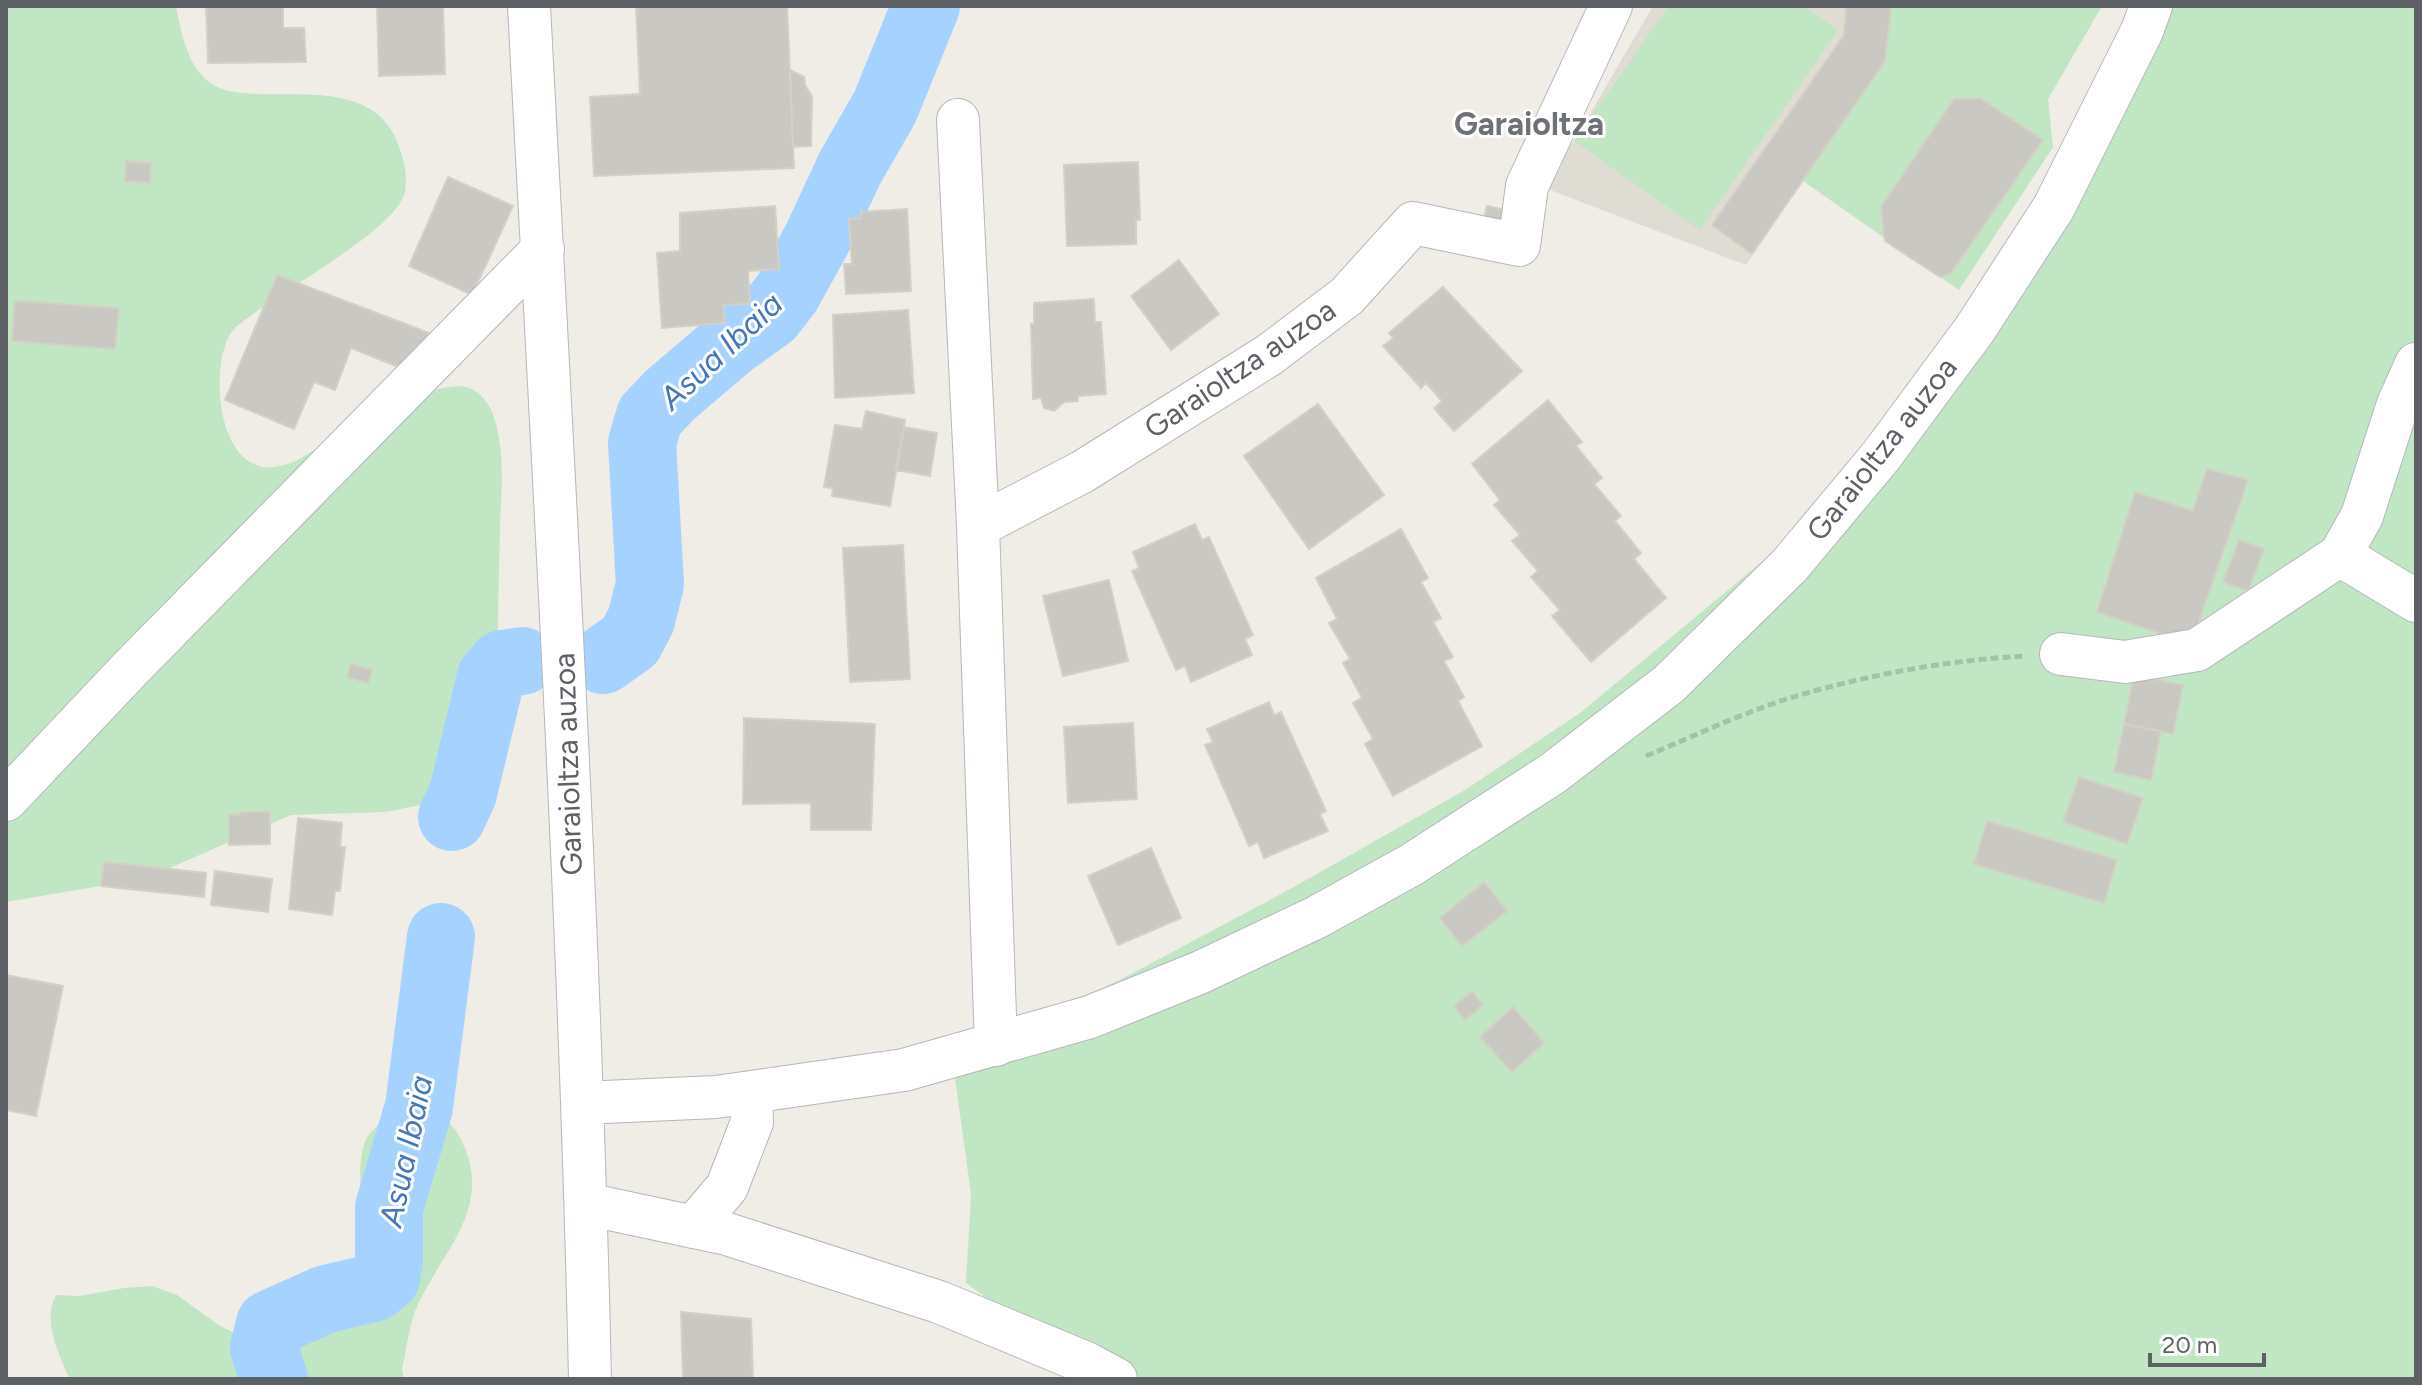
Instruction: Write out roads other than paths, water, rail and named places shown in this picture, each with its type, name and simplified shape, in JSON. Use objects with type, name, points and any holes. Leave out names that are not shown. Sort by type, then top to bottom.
[{"type":"street","name":"Garaioltza auzoa","points":[[529,6],[561,580],[582,1103],[716,1097],[904,1070],[1090,1017],[1201,972],[1317,917],[1411,865],[1552,774],[1669,684],[1790,565],[1881,456],[1975,329],[2054,207],[2142,31],[2151,6]]},
{"type":"street","name":"Garaioltza auzoa","points":[[978,526],[1082,472],[1269,355],[1347,296],[1413,223],[1519,245],[1526,198],[1611,6]]},
{"type":"street","points":[[958,120],[978,526],[996,1045]]},
{"type":"street","points":[[6,800],[129,670],[543,249]]},
{"type":"street","points":[[2061,654],[2125,662],[2197,650],[2340,555],[2362,516],[2398,404],[2416,364]]},
{"type":"street","points":[[2340,555],[2416,601]]},
{"type":"street","points":[[693,1227],[727,1187],[752,1122],[751,1092]]},
{"type":"street","points":[[582,1103],[590,1379]]},
{"type":"street","points":[[586,1204],[727,1234],[939,1302],[1086,1363],[1116,1379]]},
{"type":"waterway","name":"Asua Ibaia","points":[[603,660],[630,641],[641,620],[650,584],[642,443],[650,416],[731,343],[770,315],[787,293],[817,239],[850,168],[885,107],[926,6]]},
{"type":"waterway","name":"Asua Ibaia","points":[[452,817],[463,793],[491,677],[502,664],[522,661]]},
{"type":"waterway","name":"Asua Ibaia","points":[[274,1379],[264,1348],[270,1324],[326,1299],[373,1288],[386,1278],[389,1208],[419,1107],[441,937]]},
{"type":"district","name":"Garaioltza","points":[[1529,124]]}]
